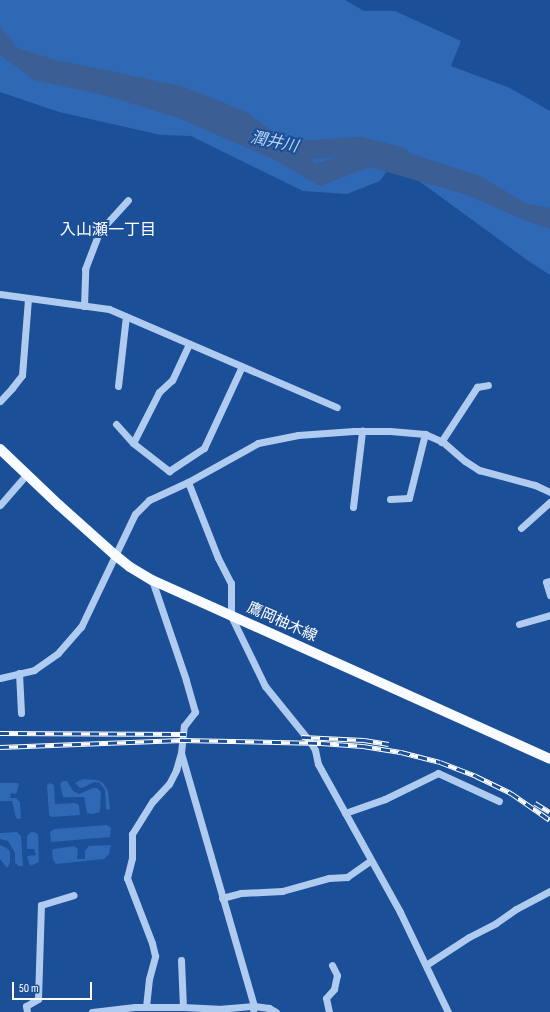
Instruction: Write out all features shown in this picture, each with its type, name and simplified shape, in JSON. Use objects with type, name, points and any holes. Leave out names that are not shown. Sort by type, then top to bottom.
[{"type":"main road","name":"鷹岡柚木線","points":[[0,449],[26,475],[115,555],[130,567],[152,580],[550,759]]},
{"type":"street","points":[[84,306],[85,269],[99,232],[128,200]]},
{"type":"street","points":[[0,294],[109,309],[336,407]]},
{"type":"street","points":[[0,401],[22,375],[28,298]]},
{"type":"street","points":[[118,386],[126,316]]},
{"type":"street","points":[[133,443],[159,392],[172,380],[189,344]]},
{"type":"street","points":[[116,424],[133,443],[169,471],[204,448],[242,366]]},
{"type":"street","points":[[441,442],[477,387],[488,385]]},
{"type":"street","points":[[0,678],[34,670],[58,653],[81,627],[135,514],[149,500],[188,482],[258,443],[298,435],[362,431],[425,434],[441,442],[478,470],[535,485],[550,492]]},
{"type":"street","points":[[353,507],[362,431]]},
{"type":"street","points":[[390,499],[409,498],[425,434]]},
{"type":"street","points":[[0,505],[26,475]]},
{"type":"street","points":[[188,482],[218,558],[231,583],[231,616],[265,686],[308,737],[315,750],[318,764],[372,860],[426,965],[448,1012]]},
{"type":"street","points":[[521,528],[550,502]]},
{"type":"street","points":[[146,1007],[149,979],[155,956],[152,943],[127,878],[132,858],[132,834],[153,801],[169,784],[176,770],[181,753],[184,726],[195,712],[186,680],[152,580]]},
{"type":"street","points":[[550,581],[546,582],[550,595]]},
{"type":"street","points":[[519,624],[550,615]]},
{"type":"street","points":[[19,673],[21,713]]},
{"type":"street","points":[[181,753],[253,1009]]},
{"type":"street","points":[[345,813],[385,798],[438,773],[499,801]]},
{"type":"street","points":[[222,898],[241,893],[282,891],[329,878],[347,877],[372,860]]},
{"type":"street","points":[[426,965],[469,937],[550,891]]},
{"type":"street","points":[[27,1012],[26,1006],[38,999],[41,905],[74,894]]},
{"type":"street","points":[[180,960],[183,1007]]},
{"type":"street","points":[[329,1012],[326,998],[334,989],[337,974],[332,965]]},
{"type":"street","points":[[92,1012],[146,1007],[218,1009],[269,1008],[276,1012]]},
{"type":"shaded area","points":[[0,0],[345,0],[364,11],[395,11],[461,41],[451,66],[510,88],[550,111],[550,275],[527,260],[393,162],[380,181],[347,194],[303,191],[191,136],[161,135],[59,112],[0,92]]},
{"type":"shaded area","points":[[83,779],[97,780],[103,783],[108,791],[110,809],[106,810],[105,790],[100,783],[94,782],[80,788],[75,783]]},
{"type":"shaded area","points":[[63,781],[67,781],[73,791],[79,794],[93,788],[97,788],[101,792],[100,812],[93,814],[87,813],[84,797],[63,797],[60,784]]},
{"type":"shaded area","points":[[0,783],[19,784],[16,794],[11,793],[10,798],[16,798],[20,802],[21,818],[16,818],[12,801],[0,801]]},
{"type":"shaded area","points":[[50,783],[54,785],[55,804],[75,803],[79,805],[80,815],[52,817],[49,815],[47,785]]},
{"type":"shaded area","points":[[107,825],[111,828],[110,837],[51,842],[50,832],[54,829]]},
{"type":"shaded area","points":[[17,832],[21,836],[23,866],[19,866],[15,863],[15,853],[8,841],[0,839],[0,833]]},
{"type":"shaded area","points":[[31,832],[38,834],[39,862],[30,866],[27,856],[36,855],[34,849],[27,849],[27,836]]},
{"type":"shaded area","points":[[0,845],[8,849],[10,852],[10,863],[7,868],[0,859]]},
{"type":"shaded area","points":[[111,845],[109,854],[104,859],[56,864],[53,859],[52,851],[54,849],[74,846],[78,849],[77,859],[85,859],[85,851],[89,846]]},
{"type":"water","points":[[0,27],[18,48],[56,60],[182,86],[247,112],[315,163],[387,146],[480,176],[527,204],[550,208],[550,229],[524,220],[467,195],[370,167],[320,186],[273,159],[178,118],[107,96],[34,80],[0,55]]},
{"type":"waterway","name":"潤井川","points":[[272,145],[293,150],[360,146],[400,156]]},
{"type":"railway","points":[[0,733],[186,734]]},
{"type":"railway","points":[[302,737],[364,740],[389,744]]},
{"type":"railway","points":[[0,747],[182,740],[321,743],[363,746],[401,752],[440,762],[476,776],[511,793],[550,820]]},
{"type":"railway","points":[[535,803],[550,812]]},
{"type":"district","name":"入山瀬一丁目","points":[[108,231]]}]
